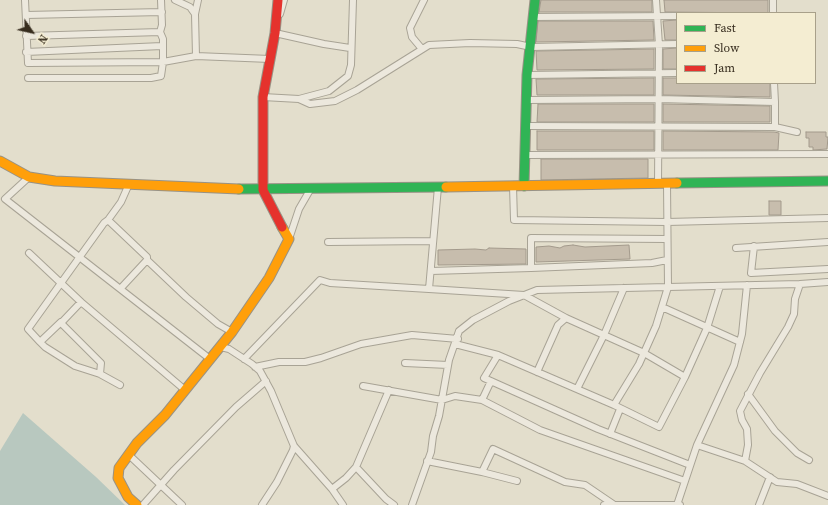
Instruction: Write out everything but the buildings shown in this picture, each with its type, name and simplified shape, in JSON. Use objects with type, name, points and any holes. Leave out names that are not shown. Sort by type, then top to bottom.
[{"type":"street","points":[[25,0],[26,52],[28,63],[163,62],[196,56],[270,59]]},
{"type":"street","points":[[28,78],[151,78],[161,76],[163,62],[163,39],[160,32],[162,25],[161,0]]},
{"type":"street","points":[[175,0],[190,7],[195,14]]},
{"type":"street","points":[[196,56],[195,14],[198,0]]},
{"type":"street","points":[[275,33],[278,0]]},
{"type":"street","points":[[284,0],[275,33],[263,97],[262,190],[289,239]]},
{"type":"street","points":[[263,97],[298,99],[329,91],[348,76],[351,65],[350,48],[353,0]]},
{"type":"street","points":[[422,49],[412,37],[410,28],[424,0]]},
{"type":"street","points":[[524,186],[527,75],[535,0]]},
{"type":"street","points":[[614,405],[644,352],[656,326],[668,287],[667,222],[658,155],[660,45],[656,0]]},
{"type":"street","points":[[773,0],[773,12]]},
{"type":"street","points":[[26,15],[162,12]]},
{"type":"street","points":[[532,17],[676,16]]},
{"type":"street","points":[[26,36],[160,32]]},
{"type":"street","points":[[275,33],[350,48]]},
{"type":"street","points":[[298,99],[310,104],[335,101],[410,59],[429,45],[470,43],[517,44],[530,47],[676,44]]},
{"type":"street","points":[[26,52],[162,46]]},
{"type":"street","points":[[527,75],[676,73]]},
{"type":"street","points":[[774,84],[775,127]]},
{"type":"street","points":[[527,100],[775,102]]},
{"type":"street","points":[[526,126],[775,127],[797,132]]},
{"type":"street","points":[[525,155],[828,154]]},
{"type":"street","points":[[0,161],[28,177],[55,181],[262,190],[828,181]]},
{"type":"street","points":[[28,177],[5,199],[80,256],[210,359]]},
{"type":"street","points":[[120,384],[100,374],[75,366],[45,347],[28,329],[104,223],[122,202],[129,184]]},
{"type":"street","points":[[513,186],[514,220],[667,222],[828,218]]},
{"type":"street","points":[[429,289],[432,241],[438,187]]},
{"type":"street","points":[[137,505],[128,497],[118,478],[119,468],[232,332],[269,278],[289,239],[299,209],[310,190]]},
{"type":"street","points":[[108,220],[148,257],[147,260],[186,297],[218,324],[232,332]]},
{"type":"street","points":[[531,268],[531,238],[667,240]]},
{"type":"street","points":[[328,242],[432,241]]},
{"type":"street","points":[[736,248],[828,242]]},
{"type":"street","points":[[754,246],[751,273],[828,269]]},
{"type":"street","points":[[29,253],[81,302],[185,390]]},
{"type":"street","points":[[121,288],[147,260]]},
{"type":"street","points":[[431,270],[652,263],[667,260]]},
{"type":"street","points":[[244,359],[320,280],[330,283],[524,295],[566,318],[644,352],[685,377]]},
{"type":"street","points":[[412,505],[428,461],[442,400],[448,365],[457,342],[459,331],[473,320],[537,290],[800,284],[828,282]]},
{"type":"street","points":[[745,461],[748,445],[747,429],[742,420],[740,411],[748,394],[788,327],[794,314],[795,299],[800,284]]},
{"type":"street","points":[[604,505],[679,505],[697,445],[726,386],[734,365],[740,342],[747,285]]},
{"type":"street","points":[[255,367],[279,362],[304,362],[321,358],[361,344],[412,335],[457,342],[498,355],[614,405],[659,427],[685,377],[706,328],[720,286]]},
{"type":"street","points":[[577,389],[604,335],[624,288]]},
{"type":"street","points":[[40,342],[81,302]]},
{"type":"street","points":[[662,307],[740,342]]},
{"type":"street","points":[[537,372],[558,325],[566,318]]},
{"type":"street","points":[[61,322],[101,363],[100,374]]},
{"type":"street","points":[[221,347],[229,349],[255,367],[266,381],[294,446],[332,489],[343,505]]},
{"type":"street","points":[[498,355],[484,378],[610,434],[690,465]]},
{"type":"street","points":[[405,363],[448,365]]},
{"type":"street","points":[[143,505],[236,407],[266,381]]},
{"type":"street","points":[[482,400],[491,381]]},
{"type":"street","points":[[363,386],[442,400],[454,396],[482,400],[540,430],[685,481]]},
{"type":"street","points":[[332,489],[346,478],[356,467],[389,390]]},
{"type":"street","points":[[748,394],[776,431],[797,452],[808,460]]},
{"type":"street","points":[[610,434],[620,409]]},
{"type":"street","points":[[697,445],[745,461],[777,482],[797,484],[828,496]]},
{"type":"street","points":[[262,505],[277,482],[294,446]]},
{"type":"street","points":[[482,472],[493,450],[565,482],[585,485],[613,504]]},
{"type":"street","points":[[129,455],[162,484],[182,505]]},
{"type":"street","points":[[428,461],[517,481]]},
{"type":"street","points":[[356,467],[386,499],[394,505]]},
{"type":"street","points":[[759,505],[770,477]]},
{"type":"shaded area","points":[[23,413],[96,477],[125,505],[0,505],[0,451]]},
{"type":"traffic: fast","points":[[524,186],[527,75],[535,0]]},
{"type":"traffic: fast","points":[[677,183],[828,181]]},
{"type":"traffic: fast","points":[[239,189],[446,187]]},
{"type":"traffic: slow","points":[[0,161],[29,177],[55,181],[239,189]]},
{"type":"traffic: slow","points":[[446,187],[677,183]]},
{"type":"traffic: slow","points":[[137,505],[128,497],[118,478],[119,468],[137,443],[165,415],[232,332],[269,278],[289,239],[282,227]]},
{"type":"traffic: jam","points":[[278,0],[275,33],[263,97],[263,190],[282,227]]}]
